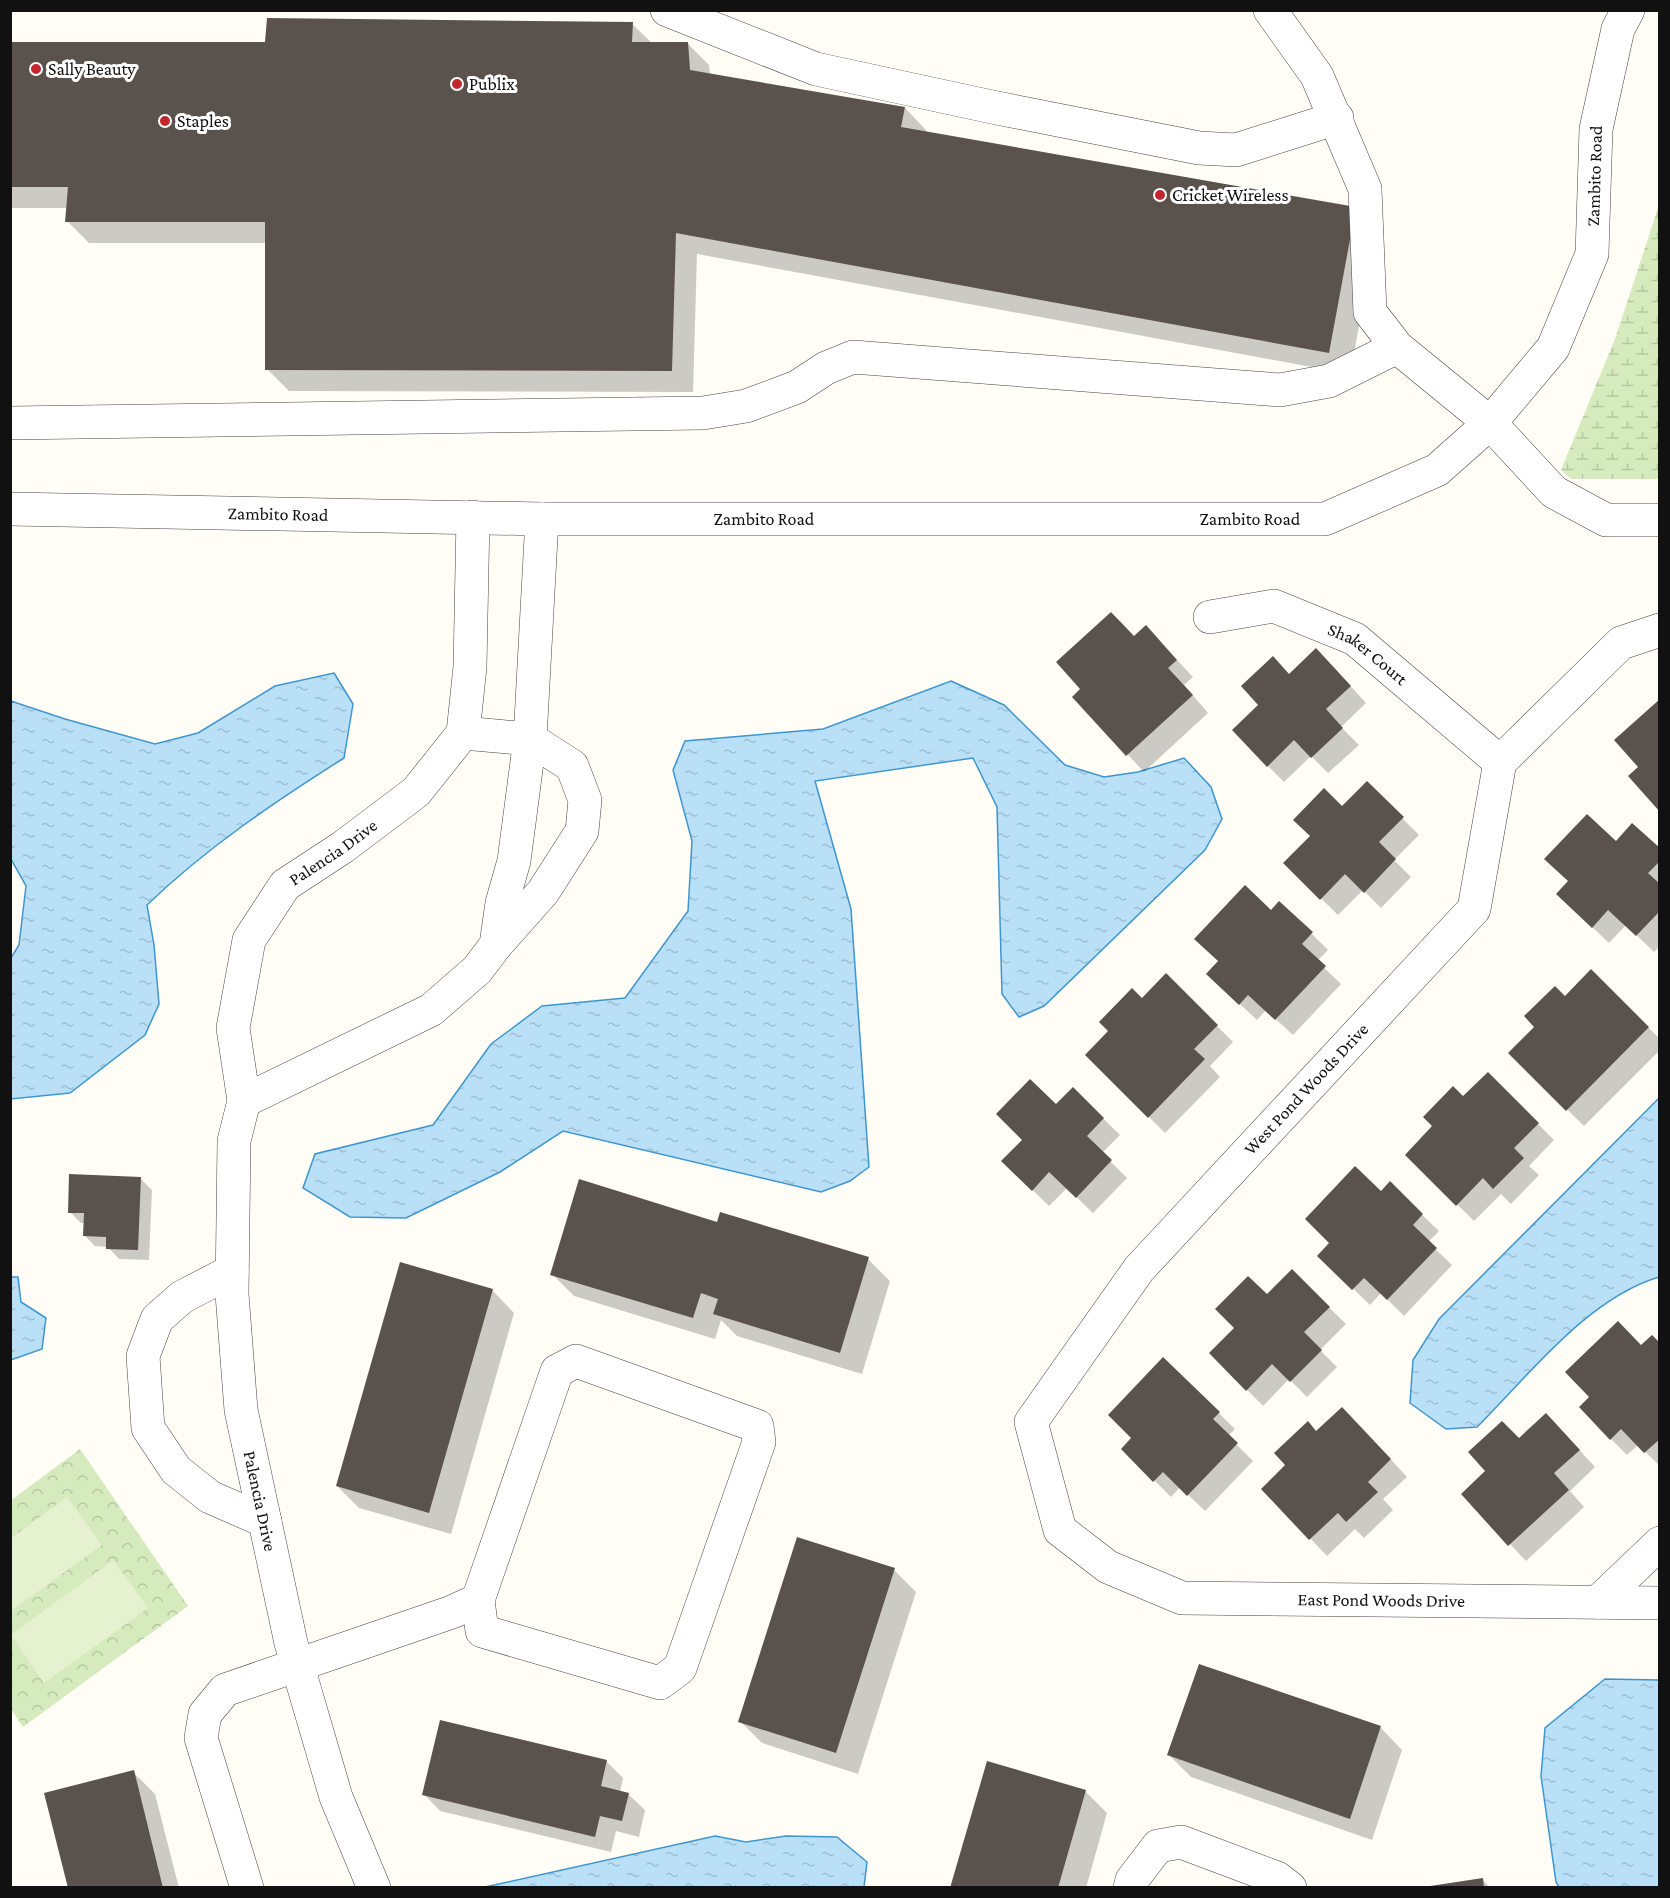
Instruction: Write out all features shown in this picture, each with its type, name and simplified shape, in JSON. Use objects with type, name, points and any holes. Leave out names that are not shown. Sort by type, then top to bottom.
[{"type":"street","points":[[667,10],[816,69],[1199,148],[1236,150],[1337,118]]},
{"type":"street","points":[[1270,10],[1317,76],[1337,118],[1365,189],[1370,312],[1397,346],[1490,423],[1554,492],[1606,520],[1659,520]]},
{"type":"street","name":"Zambito Road","points":[[10,509],[542,519],[1325,519],[1437,470],[1490,423],[1553,348],[1592,254],[1596,129],[1618,29],[1628,10]]},
{"type":"street","points":[[10,423],[703,412],[746,406],[766,399],[797,387],[826,368],[853,357],[1280,390],[1329,381],[1397,346]]},
{"type":"street","points":[[244,1101],[431,1010],[477,970],[543,892],[582,831],[585,800],[572,766],[530,739],[462,733],[470,667],[473,517]]},
{"type":"street","points":[[496,945],[502,903],[514,861],[530,739],[542,519]]},
{"type":"street","name":"Shaker Court","points":[[1210,617],[1274,606],[1354,639],[1500,762]]},
{"type":"street","points":[[1500,762],[1621,643],[1659,630]]},
{"type":"street","name":"Palencia Drive","points":[[374,1887],[336,1797],[297,1666],[241,1410],[232,1271],[234,1141],[244,1101],[233,1028],[249,940],[285,885],[343,847],[416,792],[462,733]]},
{"type":"street","name":"West Pond Woods Drive","points":[[1108,1567],[1060,1530],[1031,1422],[1139,1269],[1474,909],[1500,762]]},
{"type":"street","points":[[232,1271],[182,1297],[157,1320],[142,1356],[148,1428],[176,1470],[210,1497],[265,1521]]},
{"type":"street","points":[[247,1887],[201,1738],[205,1714],[225,1690],[452,1612],[478,1600],[557,1371],[576,1361],[757,1426],[759,1442],[680,1668],[660,1683],[482,1631],[478,1600]]},
{"type":"street","points":[[1598,1602],[1659,1544]]},
{"type":"street","name":"East Pond Woods Drive","points":[[1108,1567],[1182,1598],[1659,1603]]},
{"type":"street","points":[[1130,1887],[1158,1846],[1181,1842],[1277,1878],[1290,1887]]},
{"type":"green space","points":[[1659,205],[1659,479],[1571,479],[1561,470],[1615,339]]},
{"type":"green space","points":[[80,1449],[188,1606],[23,1727],[11,1709],[10,1501]]},
{"type":"green space","points":[[67,1497],[102,1545],[11,1611],[11,1538]]},
{"type":"green space","points":[[113,1560],[148,1608],[44,1683],[11,1635]]},
{"type":"water","points":[[334,673],[353,704],[344,758],[242,826],[193,864],[147,905],[154,945],[159,1004],[145,1035],[70,1093],[11,1099],[11,958],[19,945],[26,886],[11,859],[11,701],[155,744],[198,733],[275,686]]},
{"type":"water","points":[[951,681],[1004,705],[1065,765],[1104,777],[1138,772],[1184,758],[1211,787],[1222,819],[1205,850],[1044,1006],[1019,1017],[1002,994],[997,807],[973,758],[815,781],[851,909],[869,1167],[850,1181],[821,1192],[563,1131],[500,1172],[406,1218],[350,1217],[303,1188],[315,1154],[433,1125],[491,1044],[542,1006],[625,998],[688,911],[692,841],[673,770],[685,741],[823,729]]},
{"type":"water","points":[[1659,1098],[1659,1277],[1633,1287],[1584,1320],[1539,1362],[1477,1427],[1446,1429],[1410,1403],[1413,1360],[1439,1319]]},
{"type":"water","points":[[10,1277],[18,1277],[21,1302],[46,1318],[42,1349],[11,1360]]},
{"type":"water","points":[[1605,1679],[1659,1680],[1659,1887],[1559,1887],[1556,1882],[1541,1776],[1545,1728]]},
{"type":"water","points":[[715,1836],[746,1842],[786,1836],[837,1837],[867,1862],[864,1887],[485,1887]]},
{"type":"building","points":[[267,18],[633,22],[632,42],[688,42],[690,70],[905,107],[901,127],[1356,207],[1329,353],[676,233],[672,371],[265,370],[265,222],[65,222],[68,187],[10,187],[10,42],[265,42]]},
{"type":"building","points":[[1111,612],[1134,636],[1146,625],[1177,660],[1168,668],[1193,695],[1126,756],[1072,697],[1080,689],[1056,662]]},
{"type":"building","points":[[1316,648],[1351,686],[1326,709],[1343,728],[1311,758],[1294,740],[1267,767],[1232,730],[1258,705],[1241,686],[1273,656],[1289,674]]},
{"type":"building","points":[[1660,699],[1660,812],[1628,776],[1638,767],[1614,740]]},
{"type":"building","points":[[1367,781],[1404,817],[1379,842],[1396,859],[1364,893],[1345,874],[1320,900],[1283,863],[1310,836],[1293,820],[1324,788],[1342,806]]},
{"type":"building","points":[[1587,814],[1616,841],[1632,823],[1660,848],[1660,861],[1648,873],[1660,884],[1660,911],[1636,936],[1608,910],[1592,928],[1556,894],[1568,881],[1544,859]]},
{"type":"building","points":[[1245,885],[1271,910],[1279,901],[1313,932],[1302,944],[1326,966],[1275,1020],[1248,995],[1239,1005],[1206,974],[1218,961],[1194,939]]},
{"type":"building","points":[[1591,969],[1649,1027],[1566,1111],[1508,1053],[1534,1027],[1524,1016],[1555,986],[1565,996]]},
{"type":"building","points":[[1166,973],[1218,1025],[1194,1049],[1205,1059],[1148,1118],[1085,1055],[1108,1031],[1099,1022],[1132,988],[1142,998]]},
{"type":"building","points":[[1488,1072],[1539,1123],[1514,1148],[1524,1158],[1493,1189],[1483,1178],[1456,1206],[1405,1155],[1432,1126],[1423,1117],[1453,1086],[1463,1096]]},
{"type":"building","points":[[1030,1079],[1056,1104],[1073,1087],[1104,1118],[1087,1136],[1112,1160],[1076,1198],[1049,1172],[1032,1191],[1001,1161],[1022,1140],[996,1114]]},
{"type":"building","points":[[1355,1166],[1381,1191],[1390,1181],[1423,1214],[1413,1225],[1437,1248],[1387,1300],[1364,1278],[1352,1290],[1317,1256],[1329,1243],[1305,1219]]},
{"type":"building","points":[[69,1174],[141,1177],[138,1250],[106,1249],[106,1237],[83,1236],[84,1213],[68,1213]]},
{"type":"building","points":[[579,1179],[717,1222],[720,1212],[869,1257],[840,1353],[713,1314],[718,1299],[701,1293],[693,1318],[550,1275]]},
{"type":"building","points":[[400,1262],[493,1289],[429,1513],[336,1486]]},
{"type":"building","points":[[1292,1269],[1330,1307],[1304,1332],[1322,1350],[1290,1382],[1272,1364],[1246,1391],[1209,1353],[1234,1328],[1215,1309],[1248,1276],[1267,1294]]},
{"type":"building","points":[[1618,1321],[1641,1345],[1652,1335],[1660,1343],[1660,1439],[1644,1453],[1621,1429],[1610,1440],[1579,1407],[1589,1397],[1565,1372]]},
{"type":"building","points":[[1163,1357],[1220,1412],[1213,1419],[1238,1443],[1187,1496],[1163,1472],[1153,1482],[1121,1449],[1131,1438],[1108,1415]]},
{"type":"building","points":[[1342,1407],[1391,1459],[1368,1482],[1378,1492],[1346,1522],[1338,1513],[1309,1540],[1261,1489],[1285,1465],[1274,1453],[1308,1421],[1316,1431]]},
{"type":"building","points":[[1546,1413],[1580,1450],[1554,1473],[1569,1490],[1508,1546],[1461,1494],[1485,1471],[1468,1452],[1502,1421],[1519,1438]]},
{"type":"building","points":[[797,1537],[895,1568],[836,1753],[738,1722]]},
{"type":"building","points":[[1199,1664],[1381,1726],[1350,1819],[1167,1755]]},
{"type":"building","points":[[440,1720],[607,1760],[601,1786],[629,1793],[622,1821],[600,1816],[595,1837],[422,1795]]},
{"type":"building","points":[[987,1761],[1086,1790],[1058,1888],[950,1888]]},
{"type":"building","points":[[134,1770],[163,1888],[68,1888],[44,1793]]},
{"type":"building","points":[[1483,1878],[1484,1888],[1430,1888],[1430,1886]]},
{"type":"place","name":"Sally Beauty","points":[[36,69]]},
{"type":"place","name":"Publix","points":[[457,84]]},
{"type":"place","name":"Staples","points":[[165,121]]},
{"type":"place","name":"Cricket Wireless","points":[[1160,195]]}]
